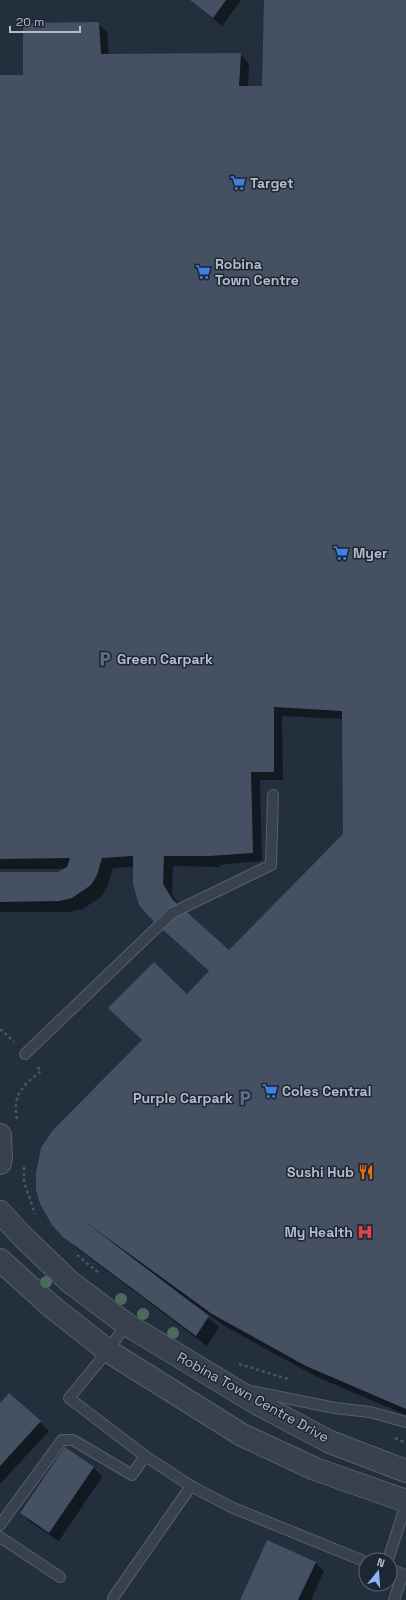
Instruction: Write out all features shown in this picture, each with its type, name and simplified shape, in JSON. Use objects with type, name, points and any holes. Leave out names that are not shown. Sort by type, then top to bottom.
[{"type":"street","points":[[0,1163],[9,1129]]},
{"type":"street","name":"Robina Town Centre Drive","points":[[0,1212],[23,1237],[70,1282],[126,1324],[260,1405],[330,1442],[406,1471]]},
{"type":"street","points":[[0,1260],[51,1306],[108,1351],[242,1435],[315,1469],[406,1502]]},
{"type":"lane","points":[[25,1054],[172,913],[271,865],[273,795]]},
{"type":"lane","points":[[126,1324],[108,1351],[69,1398],[145,1456],[192,1486],[231,1507],[358,1559]]},
{"type":"lane","points":[[229,1386],[335,1408],[370,1412],[406,1422]]},
{"type":"lane","points":[[0,1525],[62,1440],[73,1440],[132,1475],[145,1456]]},
{"type":"lane","points":[[113,1598],[192,1486]]},
{"type":"lane","points":[[390,1552],[406,1502]]},
{"type":"lane","points":[[0,1537],[60,1577]]},
{"type":"lane","points":[[398,1572],[403,1574],[398,1588]]},
{"type":"path","points":[[0,1031],[2,1030],[41,1071],[25,1085],[17,1096],[9,1129]]},
{"type":"path","points":[[25,1161],[24,1182],[36,1216]]},
{"type":"path","points":[[72,1250],[102,1275]]},
{"type":"path","points":[[233,1362],[293,1381]]},
{"type":"path","points":[[392,1437],[406,1442]]},
{"type":"building","points":[[190,0],[226,0],[213,18]]},
{"type":"building","points":[[264,0],[406,0],[406,1409],[306,1366],[212,1314],[84,1221],[209,1316],[196,1336],[63,1237],[52,1225],[40,1204],[36,1190],[36,1173],[41,1148],[53,1130],[142,1040],[108,1008],[154,962],[187,994],[209,971],[154,922],[139,905],[133,884],[133,856],[102,858],[97,875],[91,885],[72,898],[59,901],[0,902],[0,872],[58,872],[67,867],[70,858],[0,859],[0,75],[23,75],[23,23],[99,22],[101,54],[241,53],[239,86],[262,86]],"holes":[[[274,707],[342,711],[343,834],[229,950],[173,900],[163,884],[164,856],[209,856],[253,853],[251,772],[274,772]]]},
{"type":"building","points":[[9,1393],[41,1421],[0,1466],[0,1403]]},
{"type":"building","points":[[65,1447],[94,1467],[49,1533],[20,1513]]},
{"type":"building","points":[[267,1540],[316,1562],[298,1600],[240,1600]]},
{"type":"place","name":"Target","points":[[238,183]]},
{"type":"place","name":"Robina Town Centre","points":[[203,272]]},
{"type":"place","name":"Myer","points":[[341,553]]},
{"type":"place","name":"Green Carpark","points":[[105,659]]},
{"type":"place","name":"Coles Central","points":[[270,1091]]},
{"type":"place","name":"Purple Carpark","points":[[245,1098]]},
{"type":"place","name":"Sushi Hub","points":[[366,1172]]},
{"type":"place","name":"My Health","points":[[365,1232]]}]
